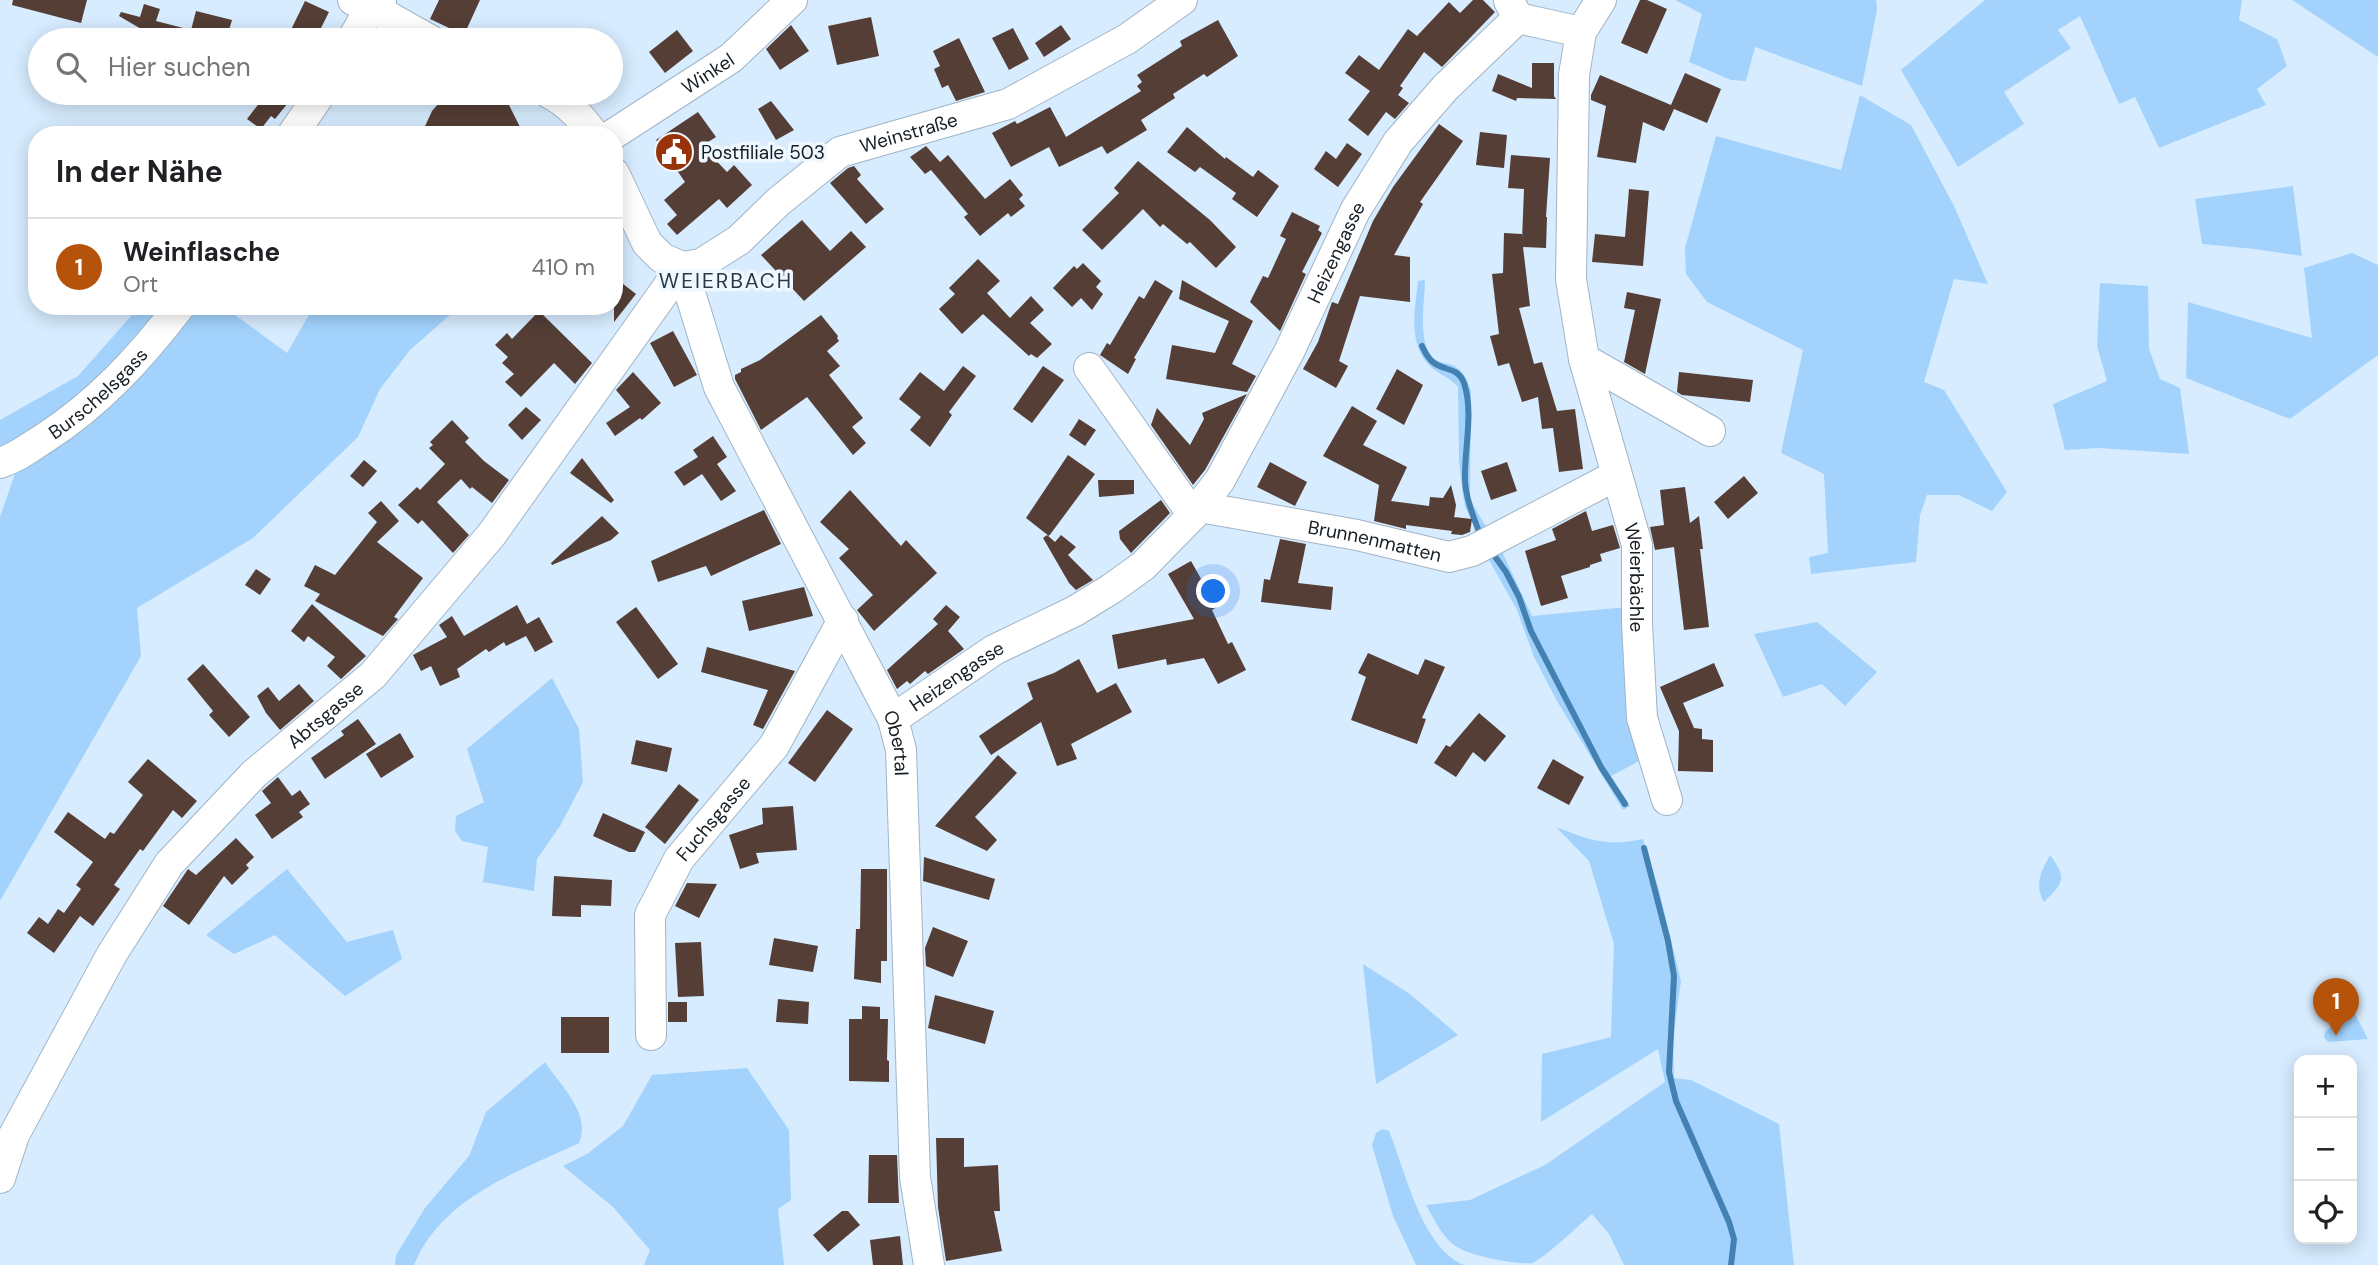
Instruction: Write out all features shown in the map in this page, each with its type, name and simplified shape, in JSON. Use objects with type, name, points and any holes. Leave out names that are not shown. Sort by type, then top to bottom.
[{"type":"street","name":"Winkel","points":[[623,128],[731,58],[793,0]]},
{"type":"street","name":"Weinstraße","points":[[682,267],[701,264],[739,240],[778,202],[840,152],[1008,104],[1127,39],[1181,0]]},
{"type":"street","points":[[1513,9],[1581,32],[1601,0]]},
{"type":"street","points":[[357,28],[369,2],[411,28]]},
{"type":"street","name":"Heizengasse","points":[[893,719],[994,650],[1075,611],[1111,589],[1143,566],[1197,511],[1220,480],[1289,352],[1355,211],[1398,142],[1513,9]]},
{"type":"street","name":"Weierbächle","points":[[1581,32],[1574,75],[1571,279],[1584,359],[1615,476],[1637,545],[1637,623],[1642,719],[1667,800]]},
{"type":"street","points":[[298,126],[313,105]]},
{"type":"street","points":[[567,105],[588,126]]},
{"type":"street","points":[[623,192],[648,243],[662,258],[682,267]]},
{"type":"street","name":"Obertal","points":[[682,267],[719,387],[893,719],[901,750],[915,1177],[929,1265]]},
{"type":"street","name":"Abtsgasse","points":[[0,1178],[14,1135],[112,954],[169,864],[254,774],[373,676],[492,534],[682,267]]},
{"type":"street","name":"Burschelsgass","points":[[0,463],[13,458],[65,425],[90,404],[142,354],[173,315]]},
{"type":"street","points":[[1584,359],[1710,431]]},
{"type":"street","points":[[1089,368],[1197,511]]},
{"type":"street","name":"Brunnenmatten","points":[[1197,511],[1357,535],[1449,557],[1472,551],[1615,476]]},
{"type":"street","name":"Fuchsgasse","points":[[650,1035],[650,915],[679,859],[774,746],[843,620]]},
{"type":"shaded area","points":[[1675,0],[1876,0],[1877,10],[1862,86],[1755,47],[1746,81],[1731,80],[1689,62],[1702,14]]},
{"type":"shaded area","points":[[1985,0],[2242,0],[2239,20],[2277,39],[2287,66],[2257,89],[2266,105],[2159,148],[2135,97],[2119,104],[2080,16],[2058,30],[2071,48],[2004,92],[2024,124],[1958,167],[1901,70]]},
{"type":"shaded area","points":[[2292,0],[2378,0],[2378,57]]},
{"type":"shaded area","points":[[1860,95],[1911,125],[1954,206],[1988,284],[1954,279],[1924,382],[1944,390],[2007,492],[1992,511],[1959,495],[1927,495],[1920,515],[1916,562],[1811,574],[1809,557],[1828,553],[1824,474],[1781,453],[1803,350],[1707,302],[1686,274],[1685,248],[1716,136],[1841,170]]},
{"type":"shaded area","points":[[2293,186],[2302,256],[2202,244],[2195,199]]},
{"type":"shaded area","points":[[2352,253],[2378,265],[2378,355],[2290,419],[2186,378],[2188,302],[2312,338],[2304,268]]},
{"type":"shaded area","points":[[1425,280],[1423,323],[1426,345],[1436,360],[1452,365],[1462,373],[1471,391],[1470,499],[1490,534],[1479,542],[1475,526],[1465,507],[1462,489],[1458,387],[1431,367],[1418,348],[1414,315],[1418,281]]},
{"type":"shaded area","points":[[2100,283],[2148,286],[2149,349],[2160,379],[2180,388],[2189,454],[2098,448],[2065,450],[2053,404],[2107,381],[2097,346]]},
{"type":"shaded area","points":[[132,315],[164,315],[75,411],[0,454],[0,420],[78,376]]},
{"type":"shaded area","points":[[178,315],[235,315],[287,353],[309,315],[450,315],[410,350],[380,389],[358,437],[253,538],[137,608],[141,656],[0,901],[0,517],[19,462]]},
{"type":"shaded area","points":[[1499,545],[1532,616],[1627,607],[1645,758],[1611,776],[1630,806],[1623,810],[1557,701],[1534,657],[1517,610],[1484,551]]},
{"type":"shaded area","points":[[1817,622],[1877,672],[1845,706],[1822,684],[1783,697],[1754,634]]},
{"type":"shaded area","points":[[552,678],[579,729],[583,782],[560,826],[537,859],[534,891],[483,882],[488,847],[462,841],[455,831],[456,816],[484,802],[467,749]]},
{"type":"shaded area","points":[[1556,827],[1598,841],[1643,839],[1659,890],[1681,981],[1673,1039],[1674,1078],[1691,1080],[1779,1124],[1794,1265],[1624,1265],[1609,1234],[1592,1214],[1533,1263],[1505,1261],[1470,1253],[1454,1245],[1442,1232],[1426,1205],[1470,1200],[1545,1165],[1665,1082],[1658,1049],[1541,1122],[1542,1054],[1611,1037],[1614,944],[1589,861]]},
{"type":"shaded area","points":[[2050,855],[2059,870],[2061,880],[2044,902],[2039,884]]},
{"type":"shaded area","points":[[287,869],[347,942],[393,930],[402,959],[345,996],[275,935],[234,954],[206,935]]},
{"type":"shaded area","points":[[1363,964],[1410,994],[1458,1035],[1376,1084]]},
{"type":"shaded area","points":[[2352,1008],[2368,1039],[2328,1042],[2324,1037],[2325,1032]]},
{"type":"shaded area","points":[[545,1062],[578,1111],[582,1132],[579,1143],[484,1189],[443,1221],[427,1241],[414,1265],[395,1265],[396,1255],[425,1208],[469,1156],[486,1112]]},
{"type":"shaded area","points":[[747,1068],[789,1130],[791,1200],[778,1209],[784,1265],[644,1265],[650,1250],[613,1207],[563,1166],[587,1154],[623,1126],[652,1075]]},
{"type":"shaded area","points":[[1382,1129],[1389,1131],[1426,1226],[1449,1256],[1464,1265],[1416,1265],[1393,1216],[1372,1145],[1376,1133]]},
{"type":"building","points":[[13,0],[87,0],[81,23],[12,5]]},
{"type":"building","points":[[439,0],[480,0],[467,28],[449,28],[430,19]]},
{"type":"building","points":[[1473,0],[1483,0],[1495,12],[1442,67],[1424,52],[1400,86],[1403,88],[1398,95],[1409,103],[1395,119],[1386,112],[1368,136],[1348,120],[1370,91],[1345,73],[1359,55],[1379,70],[1408,29],[1417,36],[1449,2],[1460,13]]},
{"type":"building","points":[[1640,0],[1647,0],[1667,9],[1647,54],[1621,43]]},
{"type":"building","points":[[305,1],[329,12],[321,28],[292,28]]},
{"type":"building","points":[[144,4],[160,9],[156,21],[183,28],[140,28],[119,16],[121,12],[140,17]]},
{"type":"building","points":[[196,11],[232,20],[230,28],[192,28]]},
{"type":"building","points":[[871,17],[879,56],[837,65],[828,26]]},
{"type":"building","points":[[1218,20],[1238,56],[1207,77],[1204,74],[1173,94],[1175,98],[1141,120],[1147,130],[1107,154],[1102,146],[1059,167],[1049,147],[1011,167],[992,133],[1050,107],[1066,137],[1141,91],[1137,86],[1142,82],[1137,75],[1182,46],[1180,41]]},
{"type":"building","points":[[791,25],[809,51],[780,70],[766,49]]},
{"type":"building","points":[[1061,25],[1071,39],[1044,57],[1035,43]]},
{"type":"building","points":[[1013,28],[1029,59],[1009,70],[992,38]]},
{"type":"building","points":[[677,30],[693,51],[665,73],[649,52]]},
{"type":"building","points":[[959,38],[985,92],[956,101],[948,85],[942,88],[934,69],[940,66],[933,51]]},
{"type":"building","points":[[1532,63],[1554,63],[1556,99],[1517,98],[1516,101],[1492,91],[1498,74],[1532,88]]},
{"type":"building","points":[[1685,73],[1721,89],[1707,123],[1674,109],[1664,131],[1643,122],[1636,163],[1597,157],[1606,106],[1591,100],[1591,95],[1600,75],[1671,105]]},
{"type":"building","points":[[771,101],[794,130],[776,140],[758,109]]},
{"type":"building","points":[[258,105],[286,105],[275,119],[271,116],[263,126],[257,126],[247,119]]},
{"type":"building","points":[[437,105],[509,105],[520,126],[425,126]]},
{"type":"building","points":[[698,112],[716,137],[702,146],[727,172],[734,165],[752,185],[727,208],[719,199],[677,235],[667,224],[677,215],[664,200],[685,182],[656,140]]},
{"type":"building","points":[[1439,124],[1463,141],[1420,202],[1423,204],[1394,255],[1410,257],[1410,302],[1360,296],[1339,361],[1348,366],[1336,388],[1303,369],[1318,342],[1332,302],[1338,304],[1373,221],[1393,187]]},
{"type":"building","points":[[1187,127],[1225,159],[1226,157],[1253,177],[1258,170],[1279,186],[1257,217],[1232,199],[1236,193],[1200,167],[1195,172],[1167,152]]},
{"type":"building","points":[[1480,132],[1507,135],[1504,168],[1476,165]]},
{"type":"building","points":[[1347,143],[1362,154],[1338,187],[1314,169],[1326,151],[1336,159]]},
{"type":"building","points":[[926,146],[940,162],[948,155],[985,199],[1010,179],[1023,195],[1019,199],[1025,206],[1011,217],[1008,213],[980,236],[964,217],[968,214],[931,170],[925,174],[910,157]]},
{"type":"building","points":[[1511,155],[1550,158],[1546,248],[1523,247],[1530,306],[1519,308],[1534,364],[1542,362],[1557,411],[1575,409],[1583,469],[1559,472],[1553,428],[1542,429],[1538,397],[1522,402],[1509,363],[1498,366],[1490,336],[1499,334],[1492,274],[1503,273],[1504,233],[1522,234],[1522,240],[1524,189],[1508,188]]},
{"type":"building","points":[[1138,161],[1210,220],[1236,247],[1216,268],[1190,242],[1187,244],[1163,224],[1160,227],[1143,209],[1102,250],[1082,230],[1119,193],[1114,188]]},
{"type":"building","points":[[854,166],[861,175],[857,179],[884,209],[866,224],[830,183]]},
{"type":"building","points":[[1629,189],[1649,191],[1643,266],[1592,262],[1595,234],[1625,237]]},
{"type":"building","points":[[1292,212],[1320,226],[1318,230],[1322,233],[1302,272],[1306,274],[1280,331],[1250,302],[1263,276],[1268,278],[1286,239],[1280,236]]},
{"type":"building","points":[[802,220],[830,251],[851,231],[866,247],[804,301],[761,255]]},
{"type":"building","points":[[978,259],[1000,281],[987,293],[1010,318],[1031,296],[1044,310],[1030,323],[1052,344],[1037,358],[1031,354],[1029,356],[983,314],[962,334],[939,309],[955,294],[949,288]]},
{"type":"building","points":[[1083,263],[1101,281],[1096,287],[1103,294],[1092,310],[1081,298],[1072,307],[1053,288],[1074,266],[1077,269]]},
{"type":"building","points":[[1155,280],[1173,291],[1134,358],[1136,359],[1128,374],[1100,355],[1107,343],[1110,345],[1139,296],[1144,299]]},
{"type":"building","points":[[1182,280],[1253,321],[1232,364],[1256,376],[1247,392],[1166,379],[1172,345],[1215,353],[1229,321],[1179,299]]},
{"type":"building","points":[[623,284],[636,294],[623,311]]},
{"type":"building","points":[[1627,292],[1661,299],[1645,374],[1624,362],[1635,310],[1624,308]]},
{"type":"building","points":[[535,315],[543,315],[592,363],[575,384],[554,363],[521,397],[505,382],[514,374],[502,363],[508,357],[495,345],[507,333],[512,339]]},
{"type":"building","points":[[821,315],[839,341],[827,351],[840,366],[829,375],[863,418],[852,427],[866,443],[853,455],[807,397],[761,430],[735,379],[741,369],[760,360]]},
{"type":"building","points":[[673,331],[697,375],[674,387],[650,343]]},
{"type":"building","points":[[963,366],[976,376],[949,412],[952,415],[930,447],[910,430],[921,417],[899,399],[920,372],[944,391]]},
{"type":"building","points":[[1043,366],[1064,380],[1032,423],[1013,409]]},
{"type":"building","points":[[1397,369],[1423,385],[1404,425],[1376,409]]},
{"type":"building","points":[[633,372],[661,403],[642,420],[640,418],[615,436],[606,423],[630,407],[616,390]]},
{"type":"building","points":[[1679,372],[1753,380],[1750,402],[1682,395],[1677,392]]},
{"type":"building","points":[[1247,394],[1205,470],[1193,485],[1151,425],[1157,408],[1190,445],[1204,419],[1202,413]]},
{"type":"building","points":[[1352,406],[1377,421],[1363,445],[1407,467],[1391,501],[1429,506],[1430,497],[1443,498],[1451,485],[1456,505],[1454,517],[1472,519],[1470,532],[1462,535],[1451,534],[1452,531],[1406,525],[1406,529],[1374,521],[1379,485],[1323,456]]},
{"type":"building","points":[[526,407],[541,420],[522,440],[508,425]]},
{"type":"building","points":[[1079,419],[1096,430],[1085,446],[1069,435]]},
{"type":"building","points":[[452,420],[469,438],[465,442],[509,480],[492,503],[472,487],[470,489],[461,479],[437,502],[469,535],[453,553],[422,520],[418,524],[398,505],[417,487],[420,490],[445,464],[429,448],[433,445],[430,442]]},
{"type":"building","points":[[713,436],[727,457],[717,464],[736,491],[721,501],[702,474],[684,486],[674,472],[698,457],[693,450]]},
{"type":"building","points":[[1068,455],[1095,474],[1049,536],[1026,518]]},
{"type":"building","points":[[582,458],[614,500],[611,503],[570,473]]},
{"type":"building","points":[[364,460],[377,471],[363,487],[350,476]]},
{"type":"building","points":[[1270,462],[1307,482],[1295,506],[1257,487]]},
{"type":"building","points":[[1507,462],[1517,491],[1491,500],[1481,471]]},
{"type":"building","points":[[1744,476],[1758,493],[1728,519],[1714,502]]},
{"type":"building","points":[[1098,480],[1134,480],[1134,494],[1099,497]]},
{"type":"building","points":[[1685,487],[1690,523],[1699,516],[1709,627],[1684,630],[1674,547],[1655,550],[1650,527],[1664,525],[1660,490]]},
{"type":"building","points":[[850,490],[901,546],[906,540],[937,573],[874,631],[857,610],[873,595],[839,558],[849,549],[820,522]]},
{"type":"building","points":[[1161,500],[1170,513],[1131,553],[1120,539],[1119,531]]},
{"type":"building","points":[[381,501],[399,521],[377,542],[423,578],[394,617],[398,619],[383,636],[315,601],[320,594],[304,586],[315,565],[335,575],[377,522],[368,513]]},
{"type":"building","points":[[764,510],[781,544],[711,576],[706,566],[658,582],[651,561]]},
{"type":"building","points":[[1586,511],[1592,531],[1613,525],[1620,548],[1600,554],[1602,561],[1590,567],[1561,576],[1568,598],[1541,606],[1525,551],[1556,540],[1552,529]]},
{"type":"building","points":[[602,516],[619,533],[611,540],[552,565],[551,563]]},
{"type":"building","points":[[1047,535],[1055,542],[1061,535],[1076,547],[1068,555],[1093,580],[1076,590],[1069,583],[1043,538]]},
{"type":"building","points":[[1280,539],[1306,544],[1298,583],[1333,587],[1331,610],[1261,602],[1264,579],[1270,580]]},
{"type":"building","points":[[1191,561],[1217,607],[1212,610],[1228,644],[1232,642],[1246,670],[1218,684],[1204,658],[1167,665],[1166,659],[1118,669],[1112,635],[1194,619],[1168,574]]},
{"type":"building","points":[[256,569],[271,579],[260,595],[245,585]]},
{"type":"building","points":[[804,587],[813,616],[749,631],[742,601]]},
{"type":"building","points":[[312,604],[366,656],[341,679],[327,666],[335,657],[308,636],[304,642],[291,631]]},
{"type":"building","points":[[517,605],[527,624],[539,617],[553,642],[535,652],[526,636],[506,646],[504,642],[489,652],[486,649],[457,669],[460,677],[440,686],[431,666],[421,671],[413,655],[447,637],[439,625],[452,616],[464,636]]},
{"type":"building","points":[[946,605],[960,617],[948,631],[964,649],[928,674],[925,671],[910,684],[907,681],[897,689],[887,670],[938,624],[933,619]]},
{"type":"building","points":[[636,607],[678,664],[658,679],[616,622]]},
{"type":"building","points":[[707,647],[795,671],[763,729],[753,725],[768,690],[701,672]]},
{"type":"building","points":[[1368,653],[1418,675],[1425,659],[1445,667],[1422,718],[1426,719],[1417,744],[1351,720],[1366,677],[1358,673]]},
{"type":"building","points":[[1079,659],[1097,693],[1116,683],[1132,712],[1071,744],[1077,759],[1057,766],[1041,722],[991,755],[979,736],[1033,699],[1027,683],[1054,673]]},
{"type":"building","points":[[1714,663],[1724,686],[1683,703],[1694,728],[1702,729],[1702,739],[1713,740],[1713,772],[1678,771],[1679,731],[1660,687]]},
{"type":"building","points":[[203,664],[250,717],[229,737],[209,715],[213,711],[187,679]]},
{"type":"building","points":[[299,684],[314,701],[280,730],[257,696],[268,687],[279,701]]},
{"type":"building","points":[[827,710],[853,729],[815,782],[788,763]]},
{"type":"building","points":[[1479,713],[1506,736],[1485,762],[1473,752],[1456,777],[1434,763],[1446,745],[1450,747]]},
{"type":"building","points":[[358,719],[376,744],[325,779],[311,758],[344,735],[341,731]]},
{"type":"building","points":[[400,733],[414,757],[381,778],[366,754]]},
{"type":"building","points":[[636,740],[672,748],[667,772],[631,764]]},
{"type":"building","points":[[998,755],[1017,773],[975,817],[997,840],[987,851],[935,826]]},
{"type":"building","points":[[148,759],[197,801],[182,818],[173,810],[114,885],[120,889],[93,926],[80,916],[54,953],[27,933],[39,917],[48,924],[58,909],[64,913],[81,889],[76,885],[93,862],[54,832],[68,812],[105,839],[110,832],[114,834],[143,795],[128,782]]},
{"type":"building","points":[[1553,759],[1584,777],[1569,805],[1537,788]]},
{"type":"building","points":[[278,777],[292,796],[300,790],[310,804],[299,812],[303,817],[272,839],[255,815],[271,803],[262,791]]},
{"type":"building","points":[[679,784],[699,800],[665,844],[645,827]]},
{"type":"building","points":[[793,806],[797,850],[756,853],[759,863],[740,869],[729,835],[763,824],[762,808]]},
{"type":"building","points":[[603,813],[645,832],[635,852],[629,852],[593,836]]},
{"type":"building","points":[[236,838],[254,857],[246,865],[249,868],[232,885],[224,876],[189,925],[163,906],[188,869],[196,875]]},
{"type":"building","points":[[924,857],[995,879],[989,900],[923,881]]},
{"type":"building","points":[[861,869],[887,869],[887,961],[881,961],[881,983],[854,979],[856,929],[860,929]]},
{"type":"building","points":[[554,876],[612,880],[611,906],[581,905],[581,917],[552,916]]},
{"type":"building","points":[[687,883],[717,884],[699,918],[675,906]]},
{"type":"building","points":[[933,927],[968,941],[953,977],[926,966],[925,948]]},
{"type":"building","points":[[774,938],[818,946],[813,972],[769,965]]},
{"type":"building","points":[[701,942],[704,996],[678,997],[675,943]]},
{"type":"building","points":[[935,995],[994,1011],[985,1044],[928,1028]]},
{"type":"building","points":[[778,999],[809,1002],[808,1024],[776,1022]]},
{"type":"building","points":[[668,1002],[687,1002],[687,1022],[668,1022]]},
{"type":"building","points":[[862,1006],[880,1007],[880,1019],[888,1019],[889,1082],[849,1081],[849,1019],[862,1019]]},
{"type":"building","points":[[561,1017],[609,1017],[609,1053],[561,1053]]},
{"type":"building","points":[[936,1138],[964,1138],[964,1167],[998,1165],[1000,1211],[994,1211],[1002,1251],[946,1261],[938,1207]]},
{"type":"building","points":[[869,1155],[897,1155],[899,1203],[868,1203]]},
{"type":"building","points":[[842,1211],[848,1211],[860,1225],[828,1252],[813,1235]]},
{"type":"building","points":[[900,1236],[903,1265],[873,1265],[870,1240]]},
{"type":"waterway","points":[[1422,346],[1432,361],[1458,374],[1464,383],[1468,406],[1466,487],[1481,537]]},
{"type":"waterway","points":[[1491,551],[1519,597],[1531,631],[1601,767],[1625,804]]},
{"type":"waterway","points":[[1644,848],[1668,941],[1674,976],[1669,1072],[1676,1101],[1729,1222],[1734,1239],[1731,1265]]},
{"type":"place","name":"Postfiliale 503","points":[[674,152]]},
{"type":"place","name":"Weinflasche","points":[[2336,1036]]},
{"type":"district","name":"WEIERBACH","points":[[726,281]]}]
